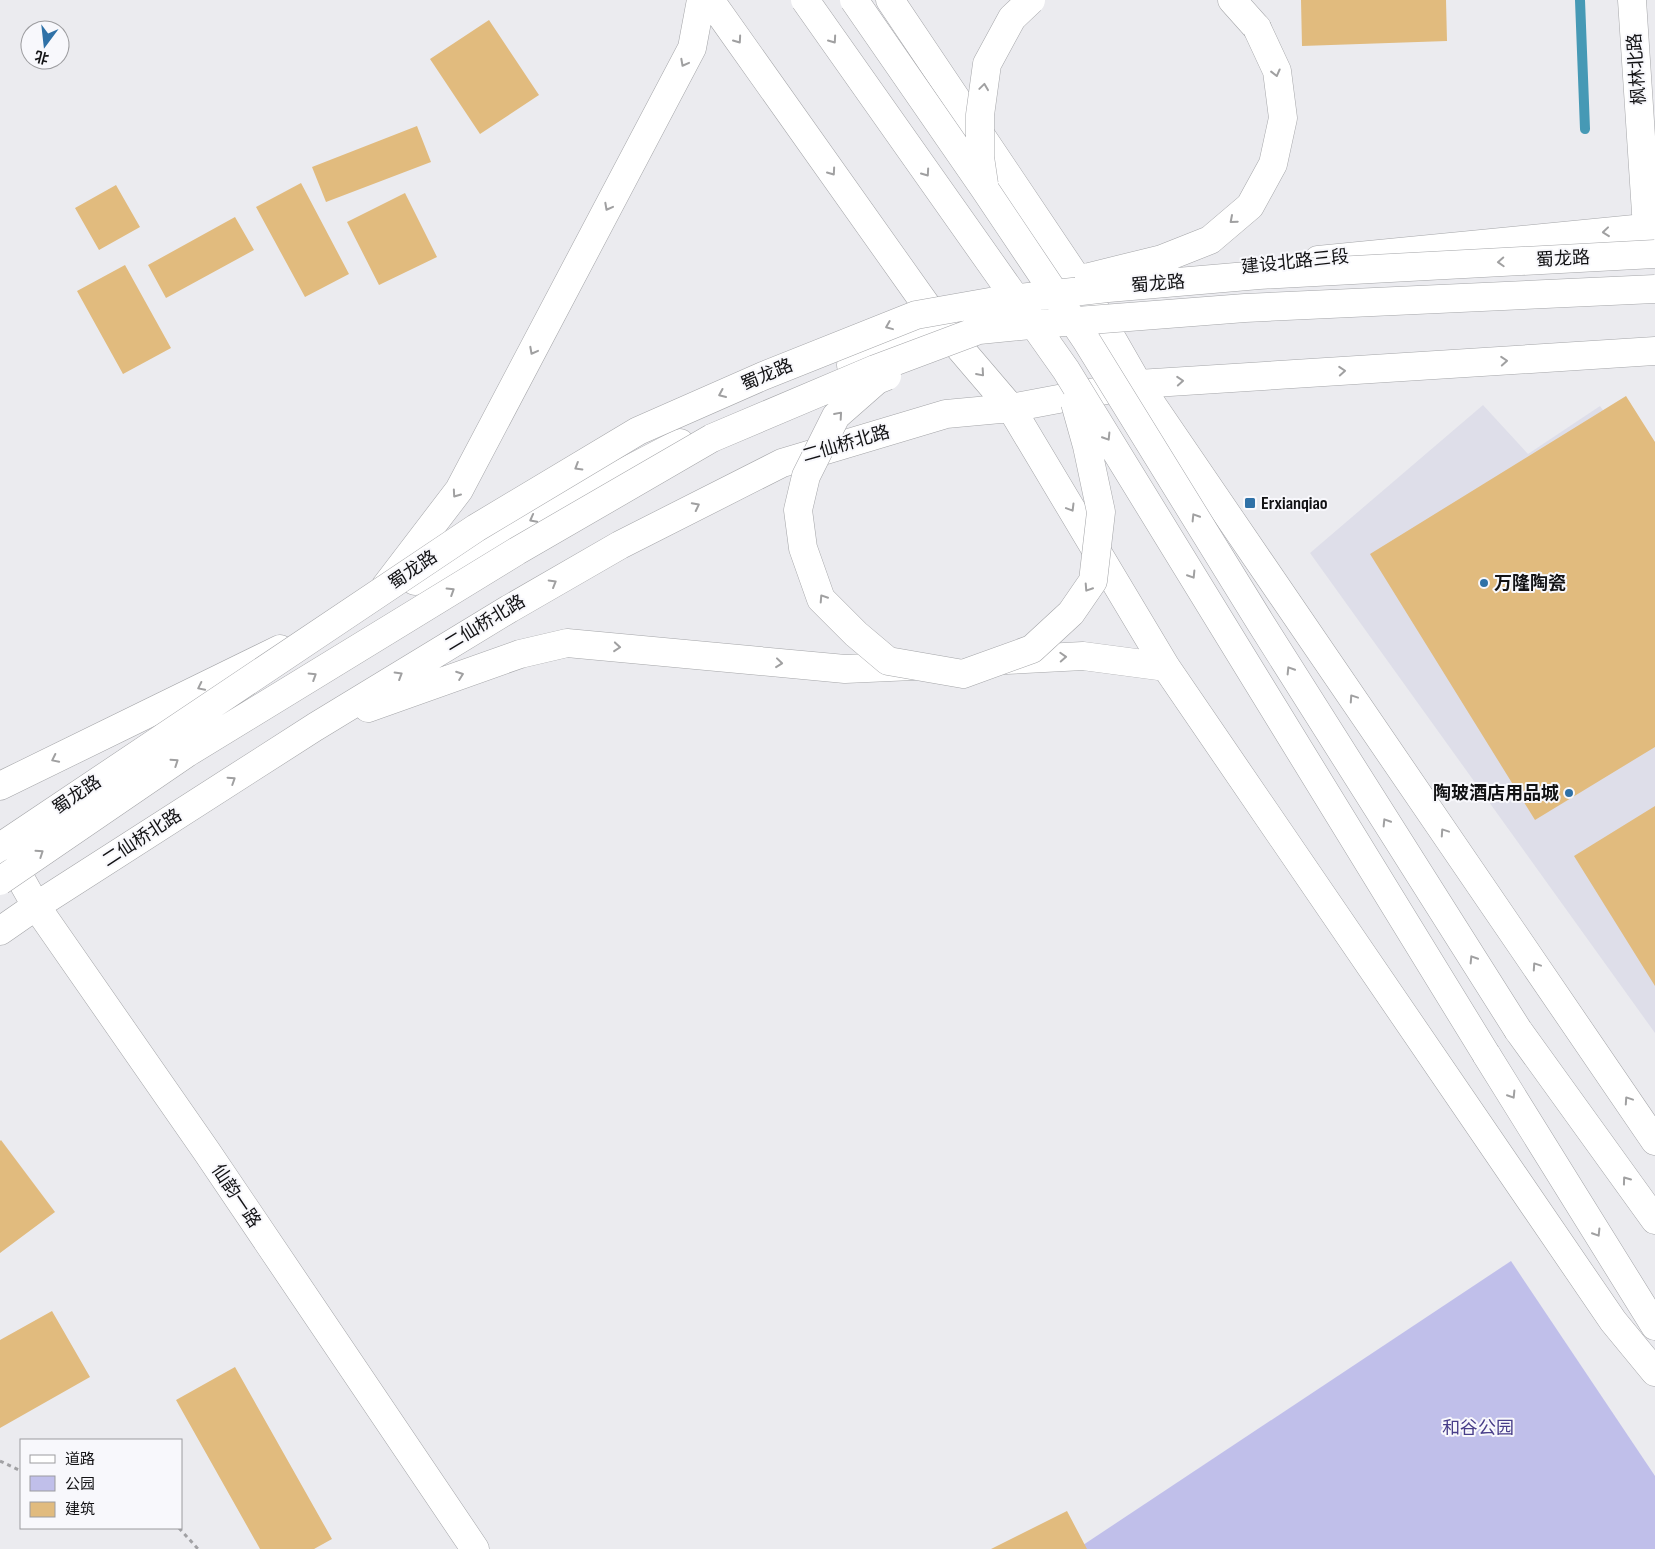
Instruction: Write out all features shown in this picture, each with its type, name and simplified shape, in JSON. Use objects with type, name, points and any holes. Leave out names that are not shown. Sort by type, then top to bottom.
[{"type":"main road","points":[[373,603],[459,490],[692,48],[701,0]]},
{"type":"main road","points":[[710,0],[941,326],[1011,408],[1166,667],[1613,1321],[1655,1372]]},
{"type":"main road","points":[[805,0],[1066,370],[1655,1326]]},
{"type":"main road","points":[[854,0],[1086,340],[1260,622],[1518,1030],[1655,1220]]},
{"type":"main road","points":[[890,0],[1080,283],[1138,384],[1655,1141]]},
{"type":"main road","points":[[984,188],[980,157],[980,115],[987,64],[1012,18],[1031,0]]},
{"type":"main road","points":[[1000,300],[1162,259],[1210,240],[1250,206],[1273,164],[1283,118],[1277,71],[1257,28],[1232,0]]},
{"type":"main road","name":"枫林北路","points":[[1632,0],[1651,228]]},
{"type":"main road","name":"建设北路三段","points":[[941,326],[1080,283],[1651,228]]},
{"type":"main road","name":"蜀龙路","points":[[0,847],[476,528],[638,431],[763,376],[916,315],[1000,300],[1108,288],[1259,275],[1655,254]]},
{"type":"main road","name":"蜀龙路","points":[[0,881],[187,753],[517,551],[712,438],[875,369],[979,330],[1245,308],[1655,289]]},
{"type":"main road","points":[[1051,323],[972,344],[877,380],[836,416],[806,476],[798,510],[803,548],[821,599],[856,634],[888,661],[963,674],[1032,649],[1071,613],[1093,581],[1101,512],[1088,446],[1066,370]]},
{"type":"main road","points":[[0,786],[373,603],[589,489],[728,419],[941,326]]},
{"type":"main road","points":[[1011,408],[1138,384],[1655,351]]},
{"type":"main road","name":"二仙桥北路","points":[[0,931],[315,727],[508,609],[620,545],[782,463],[946,414],[1011,408]]},
{"type":"main road","points":[[315,727],[520,654],[567,643],[845,670],[1083,656],[1166,667]]},
{"type":"main road","name":"仙韵一路","points":[[0,841],[36,906],[207,1152],[475,1549]]},
{"type":"path","points":[[0,1461],[20,1471]]},
{"type":"path","points":[[180,1529],[198,1549]]},
{"type":"shaded area","name":"陶玻酒店用品城","points":[[1483,405],[1528,454],[1600,406],[1655,485],[1655,1033],[1310,553]]},
{"type":"green space","name":"和谷公园","points":[[1511,1261],[1655,1476],[1655,1549],[1077,1549]]},
{"type":"building","points":[[1301,0],[1446,0],[1447,41],[1302,46]]},
{"type":"building","points":[[489,20],[539,95],[480,134],[430,59]]},
{"type":"building","points":[[417,126],[431,162],[326,202],[312,167]]},
{"type":"building","points":[[301,183],[349,274],[305,297],[256,207]]},
{"type":"building","points":[[116,185],[140,227],[99,250],[75,208]]},
{"type":"building","points":[[405,193],[437,257],[379,285],[347,222]]},
{"type":"building","points":[[235,217],[254,250],[166,298],[148,265]]},
{"type":"building","points":[[125,265],[171,348],[123,374],[77,291]]},
{"type":"building","name":"陶玻酒店用品城","points":[[1626,396],[1655,442],[1655,747],[1535,820],[1370,554]]},
{"type":"building","points":[[1655,806],[1655,986],[1574,856]]},
{"type":"building","points":[[0,1141],[55,1212],[0,1253]]},
{"type":"building","points":[[52,1311],[90,1377],[0,1428],[0,1340]]},
{"type":"building","points":[[235,1367],[332,1539],[314,1549],[260,1549],[176,1400]]},
{"type":"building","points":[[1067,1511],[1087,1549],[991,1549]]},
{"type":"waterway","points":[[1580,0],[1585,129]]},
{"type":"place","name":"Erxianqiao","points":[[1250,503]]},
{"type":"place","name":"万隆陶瓷","points":[[1484,583]]},
{"type":"place","name":"陶玻酒店用品城","points":[[1569,793]]}]
